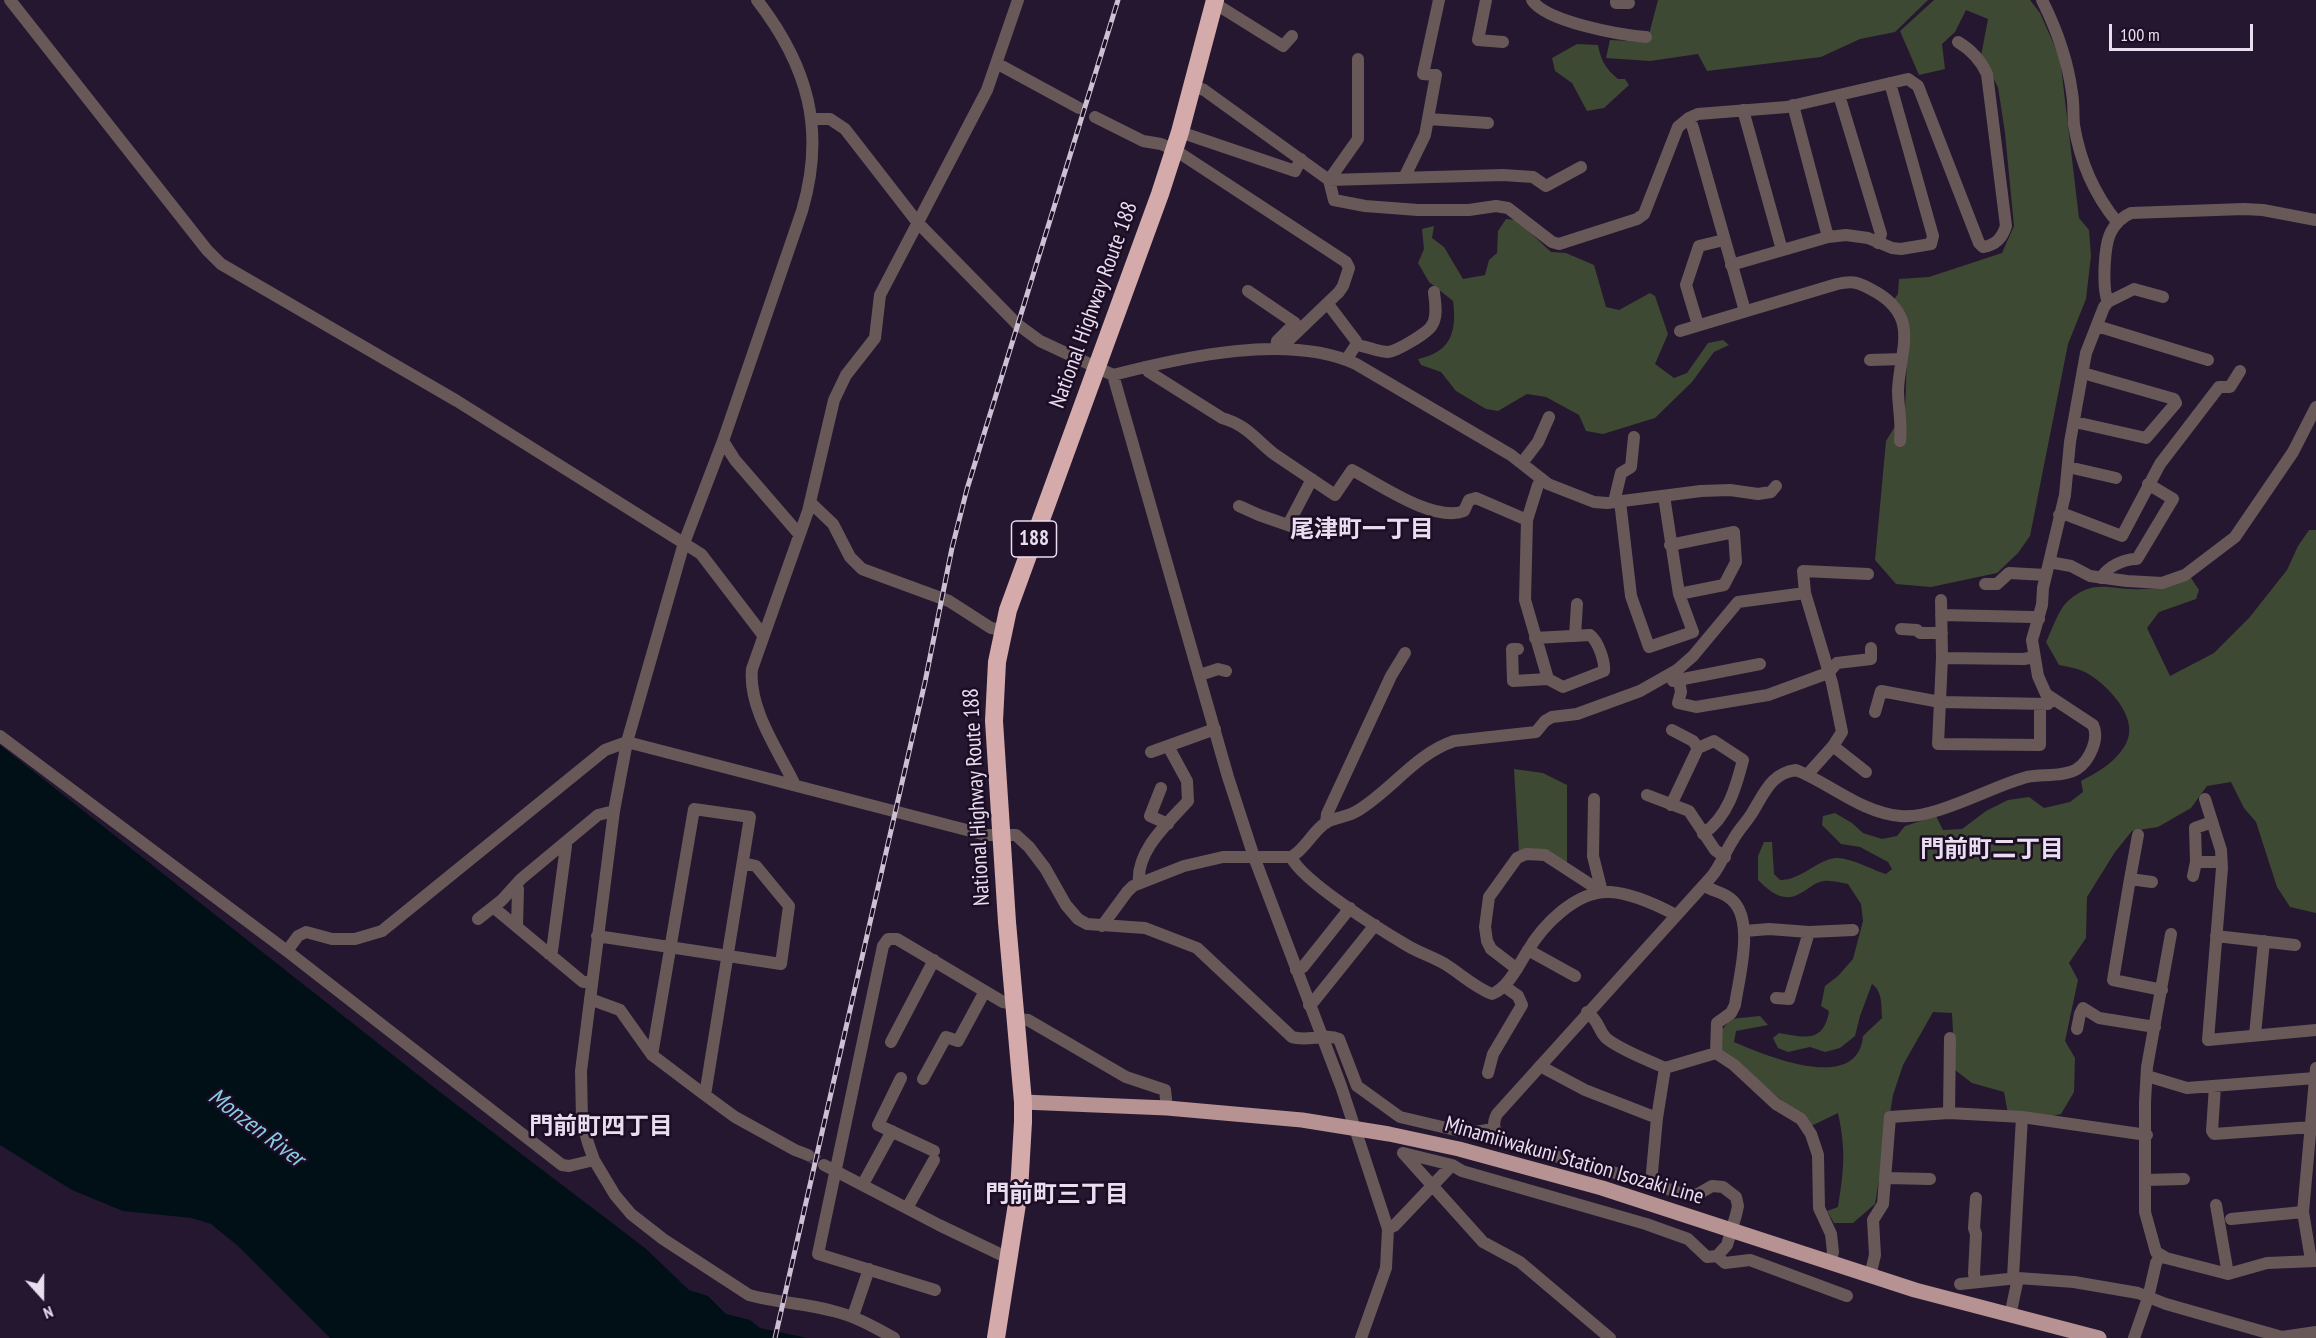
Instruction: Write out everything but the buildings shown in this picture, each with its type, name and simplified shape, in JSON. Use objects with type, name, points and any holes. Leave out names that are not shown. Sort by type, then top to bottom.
[{"type":"highway","name":"National Highway Route 188","points":[[996,1338],[1019,1191],[1023,1102],[1007,922],[994,693],[996,662],[1008,610],[1105,371],[1178,141],[1215,2]]},
{"type":"main road","name":"Minamiiwakuni Station Isozaki Line","points":[[1023,1102],[1167,1108],[1302,1120],[1459,1149],[1602,1188],[1870,1276],[2010,1316],[2098,1338]]},
{"type":"street","points":[[10,0],[207,250],[221,264],[457,401],[701,554],[763,635]]},
{"type":"street","points":[[757,0],[779,29],[795,59],[807,92],[813,143],[807,194],[723,441],[684,543],[627,742],[614,811],[580,1071],[582,1121],[594,1160],[610,1188],[631,1214],[663,1239],[749,1295],[853,1316],[894,1338]]},
{"type":"street","points":[[795,785],[755,705],[751,688],[752,669],[811,502],[834,400],[846,375],[875,338],[880,295],[987,90],[998,64],[1018,0]]},
{"type":"street","points":[[1404,178],[1425,135],[1436,75],[1423,74],[1439,0]]},
{"type":"street","points":[[1486,0],[1478,40],[1503,42]]},
{"type":"street","points":[[1532,0],[1551,16],[1628,35],[1646,37]]},
{"type":"street","points":[[1616,0],[1616,3],[1629,3]]},
{"type":"street","points":[[2042,0],[2059,42],[2072,91],[2074,124],[2080,152],[2090,181],[2102,203],[2117,222]]},
{"type":"street","points":[[1215,2],[1283,46],[1292,36]]},
{"type":"street","points":[[1358,59],[1358,139],[1329,180],[1334,200],[1365,206],[1418,210],[1469,210],[1496,206],[1508,208],[1552,242],[1559,244],[1637,219],[1644,214],[1678,127],[1689,118],[1698,114],[1793,105],[1908,79],[1918,86],[1979,243],[1983,247],[1997,243],[2006,226],[1987,74],[1983,65],[1958,42]]},
{"type":"street","points":[[998,64],[1079,108]]},
{"type":"street","points":[[1731,265],[1828,237],[1846,235],[1868,238],[1892,248],[1901,249],[1931,244],[1933,236],[1890,83]]},
{"type":"street","points":[[1193,86],[1204,90],[1329,180],[1503,175],[1533,177],[1546,186],[1581,167]]},
{"type":"street","points":[[1839,95],[1881,234],[1878,243]]},
{"type":"street","points":[[1793,105],[1828,237]]},
{"type":"street","points":[[1743,110],[1782,250]]},
{"type":"street","points":[[1095,117],[1143,141],[1161,144],[1178,141],[1296,171],[1301,159]]},
{"type":"street","points":[[1689,118],[1745,311]]},
{"type":"street","points":[[811,119],[830,119],[845,129],[918,223],[1017,324],[1040,341],[1105,371],[1145,367],[1178,360],[1296,348],[1346,360],[1444,415],[1522,463],[1548,484],[1594,502],[1617,502],[1730,490],[1758,494],[1771,492],[1776,486]]},
{"type":"street","points":[[1428,119],[1488,123]]},
{"type":"street","points":[[1178,141],[1346,262],[1348,268],[1344,286],[1281,349]]},
{"type":"street","points":[[2108,302],[2104,289],[2108,241],[2117,222],[2124,216],[2142,211],[2244,209],[2263,210],[2316,220]]},
{"type":"street","points":[[1698,325],[1686,285],[1687,276],[1699,246],[1724,240]]},
{"type":"street","points":[[1680,331],[1837,284],[1851,281],[1861,284],[1890,301],[1901,314],[1904,328],[1898,392],[1902,420],[1900,441]]},
{"type":"street","points":[[1610,1338],[1520,1262],[1484,1242],[1403,1153],[1452,1165],[1462,1171],[1646,1224],[1688,1239],[1707,1257],[1717,1256],[1726,1245],[1738,1206],[1736,1197],[1723,1187],[1712,1186],[1698,1194],[1685,1195],[1651,1183],[1505,1142],[1494,1129],[1493,1121],[1587,1012],[1721,866],[1732,840],[1770,783],[1785,772],[1796,770],[1881,813],[1903,817],[1946,807],[2029,777],[2078,768],[2097,739],[2096,731],[2093,725],[2046,694],[2041,685],[2032,640],[2039,619],[2047,568],[2065,495],[2086,354],[2108,302],[2134,289],[2163,297]]},
{"type":"street","points":[[1248,291],[1295,323],[1277,341],[1281,349]]},
{"type":"street","points":[[1356,345],[1384,352],[1394,351],[1418,336],[1432,325],[1436,308],[1434,292]]},
{"type":"street","points":[[1328,304],[1356,341],[1356,345],[1346,360]]},
{"type":"street","points":[[2097,326],[2208,360]]},
{"type":"street","points":[[1870,360],[1902,359]]},
{"type":"street","points":[[1145,367],[1149,372],[1222,418],[1234,421],[1262,441],[1265,447],[1274,454],[1335,495],[1352,470],[1425,508],[1440,513],[1459,514],[1464,511],[1469,500],[1476,498],[1527,520]]},
{"type":"street","points":[[1105,371],[1254,857],[1376,1186],[1388,1229],[1386,1268],[1361,1338]]},
{"type":"street","points":[[2059,515],[2067,515],[2122,536],[2160,464],[2219,387],[2230,387],[2240,371]]},
{"type":"street","points":[[2075,422],[2146,438],[2176,403],[2174,399],[2083,373]]},
{"type":"street","points":[[1985,584],[1996,584],[2009,573],[2071,566],[2090,576],[2150,583],[2172,581],[2185,575],[2235,537],[2293,452],[2316,407]]},
{"type":"street","points":[[1522,463],[1538,442],[1550,417]]},
{"type":"street","points":[[1634,437],[1631,467],[1621,473],[1617,502],[1631,596],[1649,647],[1693,632],[1679,594],[1664,496]]},
{"type":"street","points":[[723,441],[735,460],[799,534]]},
{"type":"street","points":[[2068,467],[2116,478]]},
{"type":"street","points":[[1288,525],[1312,479]]},
{"type":"street","points":[[1542,479],[1527,520],[1525,600],[1548,679]]},
{"type":"street","points":[[2101,578],[2103,574],[2121,562],[2137,559],[2173,499],[2148,484]]},
{"type":"street","points":[[811,502],[833,524],[850,557],[862,568],[949,601],[991,628],[1003,630]]},
{"type":"street","points":[[1239,506],[1308,532]]},
{"type":"street","points":[[1670,544],[1734,532],[1736,562],[1724,585],[1679,594]]},
{"type":"street","points":[[1807,775],[1833,746],[1842,732],[1805,593],[1803,571],[1868,574]]},
{"type":"street","points":[[1102,926],[1127,892],[1139,883],[1202,861],[1223,857],[1291,857],[1300,852],[1326,822],[1355,813],[1415,764],[1444,745],[1454,741],[1536,732],[1552,717],[1577,714],[1640,691],[1677,670],[1693,656],[1738,602],[1805,593]]},
{"type":"street","points":[[1941,600],[1942,658],[1938,744],[2040,745],[2040,705]]},
{"type":"street","points":[[1575,636],[1576,604]]},
{"type":"street","points":[[1941,615],[2039,619]]},
{"type":"street","points":[[1901,629],[1917,630],[1920,633],[1942,633]]},
{"type":"street","points":[[1518,649],[1512,649],[1514,681],[1548,679],[1563,687],[1604,671],[1605,666],[1594,638],[1590,635],[1535,638]]},
{"type":"street","points":[[1679,680],[1681,692],[1678,703],[1696,706],[1768,695],[1828,673],[1838,663],[1871,659],[1871,648]]},
{"type":"street","points":[[1326,822],[1326,814],[1391,676],[1405,653]]},
{"type":"street","points":[[1942,658],[2024,660],[2034,657]]},
{"type":"street","points":[[1661,680],[1665,682],[1679,680],[1760,664]]},
{"type":"street","points":[[1200,675],[1218,669],[1226,672]]},
{"type":"street","points":[[1875,712],[1881,691],[1940,702],[2040,705],[2053,703],[2056,699]]},
{"type":"street","points":[[1151,752],[1215,729]]},
{"type":"street","points":[[1672,730],[1693,741],[1698,748]]},
{"type":"street","points":[[0,736],[287,951],[562,1165],[570,1167],[594,1160]]},
{"type":"street","points":[[1671,805],[1698,748],[1714,741],[1743,760],[1733,796],[1710,829],[1703,834]]},
{"type":"street","points":[[287,951],[298,936],[306,932],[333,939],[355,939],[382,931],[605,750],[627,742],[986,835],[1016,836],[1045,868],[1066,905],[1078,919],[1088,924],[1102,926],[1145,928],[1197,948],[1292,1036],[1302,1040],[1332,1036],[1339,1039],[1357,1086],[1400,1117],[1468,1132],[1494,1129]]},
{"type":"street","points":[[1139,883],[1140,864],[1146,850],[1188,801],[1187,782],[1168,746]]},
{"type":"street","points":[[1833,746],[1866,772]]},
{"type":"street","points":[[1161,788],[1150,816],[1168,824]]},
{"type":"street","points":[[1647,795],[1689,811],[1714,850],[1725,857]]},
{"type":"street","points":[[1594,799],[1593,856],[1602,892]]},
{"type":"street","points":[[2205,799],[2221,850],[2208,1040],[2316,1030]]},
{"type":"street","points":[[652,1055],[694,809],[750,818],[705,1095]]},
{"type":"street","points":[[478,919],[598,815],[614,811]]},
{"type":"street","points":[[2193,876],[2196,862],[2195,828],[2212,822]]},
{"type":"street","points":[[2138,836],[2113,980],[2162,990]]},
{"type":"street","points":[[549,954],[552,951],[565,843]]},
{"type":"street","points":[[1517,969],[1491,949],[1485,927],[1492,891],[1517,858],[1526,854],[1545,855],[1602,892]]},
{"type":"street","points":[[1291,857],[1295,865],[1310,879],[1350,908],[1409,947],[1444,963],[1482,990],[1492,994],[1498,992],[1517,969],[1543,927],[1562,910],[1587,898],[1602,892],[1613,892],[1640,899],[1676,915]]},
{"type":"street","points":[[2196,862],[2221,862]]},
{"type":"street","points":[[597,936],[781,964],[789,906],[756,866],[743,863]]},
{"type":"street","points":[[2130,879],[2152,882]]},
{"type":"street","points":[[1704,885],[1711,890],[1722,891],[1733,900],[1739,907],[1745,932],[1735,1005],[1731,1013],[1716,1023],[1716,1053]]},
{"type":"street","points":[[515,886],[518,889],[517,927]]},
{"type":"street","points":[[493,907],[583,982],[592,982]]},
{"type":"street","points":[[1296,970],[1303,967],[1350,908]]},
{"type":"street","points":[[1309,1005],[1375,925]]},
{"type":"street","points":[[1745,932],[1782,929],[1809,932],[1853,930]]},
{"type":"street","points":[[1776,998],[1789,999],[1809,932]]},
{"type":"street","points":[[2147,1076],[2178,1087],[2215,1086],[2315,1073],[2303,1212],[2314,1260],[2266,1263],[2228,1274],[2212,1272],[2160,1256],[2156,1252],[2145,1212],[2147,1076],[2171,934]]},
{"type":"street","points":[[2216,936],[2295,945]]},
{"type":"street","points":[[935,1290],[818,1254],[830,1168],[883,946],[888,939],[897,939],[934,960],[1028,1020],[1126,1077],[1165,1090],[1167,1108]]},
{"type":"street","points":[[2255,1035],[2264,941]]},
{"type":"street","points":[[1528,950],[1575,976]]},
{"type":"street","points":[[891,1042],[934,960]]},
{"type":"street","points":[[1488,1073],[1493,1054],[1522,1005],[1518,996],[1504,986]]},
{"type":"street","points":[[923,1079],[946,1037],[958,1041],[985,991]]},
{"type":"street","points":[[590,999],[620,1010],[652,1055],[735,1117],[808,1155]]},
{"type":"street","points":[[2077,1029],[2083,1008],[2099,1018],[2155,1027]]},
{"type":"street","points":[[1587,1012],[1597,1020],[1601,1032],[1609,1040],[1665,1068],[1716,1053]]},
{"type":"street","points":[[1948,1113],[1950,1038]]},
{"type":"street","points":[[1716,1053],[1734,1065],[1776,1104],[1801,1119],[1811,1134],[1818,1155],[1819,1208],[1831,1234],[1833,1252],[1830,1263]]},
{"type":"street","points":[[1540,1066],[1576,1086],[1657,1118]]},
{"type":"street","points":[[1651,1183],[1657,1118],[1665,1068]]},
{"type":"street","points":[[902,1078],[878,1125],[934,1156],[907,1208]]},
{"type":"street","points":[[2215,1086],[2212,1131],[2214,1134],[2311,1127]]},
{"type":"street","points":[[1870,1276],[1875,1255],[1873,1220],[1883,1204],[1890,1117],[1948,1113],[2022,1117],[2147,1135]]},
{"type":"street","points":[[2010,1316],[2016,1277],[2022,1117]]},
{"type":"street","points":[[863,1184],[892,1131]]},
{"type":"street","points":[[1388,1229],[1394,1226],[1452,1165]]},
{"type":"street","points":[[830,1168],[1008,1258]]},
{"type":"street","points":[[1886,1178],[1930,1179]]},
{"type":"street","points":[[2145,1180],[2184,1179]]},
{"type":"street","points":[[1975,1281],[1976,1198]]},
{"type":"street","points":[[2216,1204],[2228,1274]]},
{"type":"street","points":[[2230,1219],[2303,1212]]},
{"type":"street","points":[[1717,1256],[1725,1263],[1750,1260],[1847,1296]]},
{"type":"street","points":[[2134,1338],[2160,1256]]},
{"type":"street","points":[[853,1316],[869,1269]]},
{"type":"street","points":[[1960,1284],[2016,1277],[2124,1290],[2282,1337],[2316,1332]]},
{"type":"green space","points":[[1658,0],[1928,0],[1895,32],[1860,39],[1821,57],[1707,71],[1698,54],[1650,61],[1606,58],[1610,40],[1647,42]]},
{"type":"green space","points":[[1934,0],[2030,0],[2040,13],[2060,58],[2079,218],[2089,230],[2091,256],[2086,299],[2068,344],[2030,536],[2018,553],[1997,573],[1931,587],[1896,584],[1875,560],[1886,441],[1905,410],[1908,327],[1892,302],[1898,294],[1899,279],[1929,277],[2002,253],[2014,226],[1998,87],[1981,56],[1988,19],[1966,10],[1955,32],[1942,44],[1945,69],[1919,75],[1900,31]]},
{"type":"green space","points":[[1577,44],[1598,45],[1607,68],[1618,79],[1625,79],[1629,85],[1604,108],[1587,111],[1572,83],[1555,71],[1552,58]]},
{"type":"green space","points":[[1506,219],[1517,220],[1551,252],[1566,253],[1594,265],[1606,307],[1619,310],[1650,293],[1655,296],[1668,334],[1655,364],[1674,378],[1687,373],[1708,343],[1723,340],[1729,345],[1714,352],[1692,382],[1655,418],[1603,434],[1586,431],[1579,415],[1546,397],[1527,394],[1498,411],[1486,409],[1456,391],[1441,372],[1421,365],[1418,359],[1429,356],[1445,346],[1452,331],[1454,312],[1453,301],[1429,282],[1418,263],[1424,249],[1422,229],[1434,226],[1432,238],[1444,247],[1463,279],[1485,275],[1489,260],[1497,253],[1498,231]]},
{"type":"green space","points":[[2309,530],[2316,530],[2316,913],[2290,907],[2277,887],[2256,822],[2244,808],[2231,782],[2207,786],[2191,808],[2158,827],[2132,831],[2115,852],[2087,897],[2086,938],[2069,963],[2078,980],[2065,1041],[2075,1058],[2074,1092],[2061,1114],[2043,1118],[2008,1114],[2004,1092],[1972,1083],[1955,1070],[1952,1013],[1933,1012],[1903,1065],[1893,1095],[1875,1204],[1853,1223],[1834,1223],[1827,1211],[1838,1207],[1842,1182],[1843,1149],[1838,1113],[1811,1126],[1758,1080],[1724,1055],[1719,1042],[1720,1033],[1730,1019],[1760,1016],[1768,1025],[1736,1031],[1734,1042],[1766,1055],[1808,1066],[1828,1067],[1845,1064],[1857,1054],[1863,1036],[1882,1018],[1881,999],[1876,987],[1872,984],[1855,1036],[1840,1048],[1825,1052],[1810,1047],[1788,1052],[1778,1048],[1773,1038],[1779,1033],[1811,1036],[1822,1029],[1829,1011],[1821,1006],[1825,986],[1838,976],[1853,959],[1863,921],[1861,904],[1848,884],[1820,882],[1799,894],[1787,897],[1767,888],[1758,880],[1758,856],[1764,842],[1772,842],[1774,874],[1780,880],[1795,877],[1822,862],[1836,858],[1886,874],[1892,869],[1888,862],[1860,847],[1841,844],[1822,825],[1823,816],[1835,813],[1863,833],[1882,839],[1897,836],[1905,826],[1936,816],[1943,830],[1962,829],[1986,811],[2008,800],[2029,797],[2044,808],[2070,802],[2083,792],[2081,781],[2105,767],[2120,753],[2129,737],[2129,727],[2122,706],[2107,688],[2087,673],[2059,665],[2046,642],[2064,605],[2078,594],[2095,587],[2155,588],[2173,585],[2191,578],[2199,590],[2196,599],[2159,612],[2147,628],[2170,676],[2214,653],[2249,618],[2287,570],[2298,546]]},
{"type":"green space","points":[[1514,769],[1543,773],[1567,785],[1567,867],[1519,852]]},
{"type":"water","name":"Monzen River","points":[[0,745],[436,1089],[645,1248],[689,1290],[708,1296],[726,1314],[750,1320],[760,1328],[807,1338],[330,1338],[238,1246],[211,1224],[192,1218],[123,1211],[72,1190],[0,1145]]},
{"type":"tunnel","points":[[808,1155],[824,1165]]},
{"type":"railway","points":[[775,1338],[967,489],[1118,0]]},
{"type":"district","name":"尾津町一丁目","points":[[1362,530]]},
{"type":"district","name":"門前町二丁目","points":[[1992,850]]},
{"type":"district","name":"門前町四丁目","points":[[601,1127]]},
{"type":"district","name":"門前町三丁目","points":[[1057,1195]]}]
